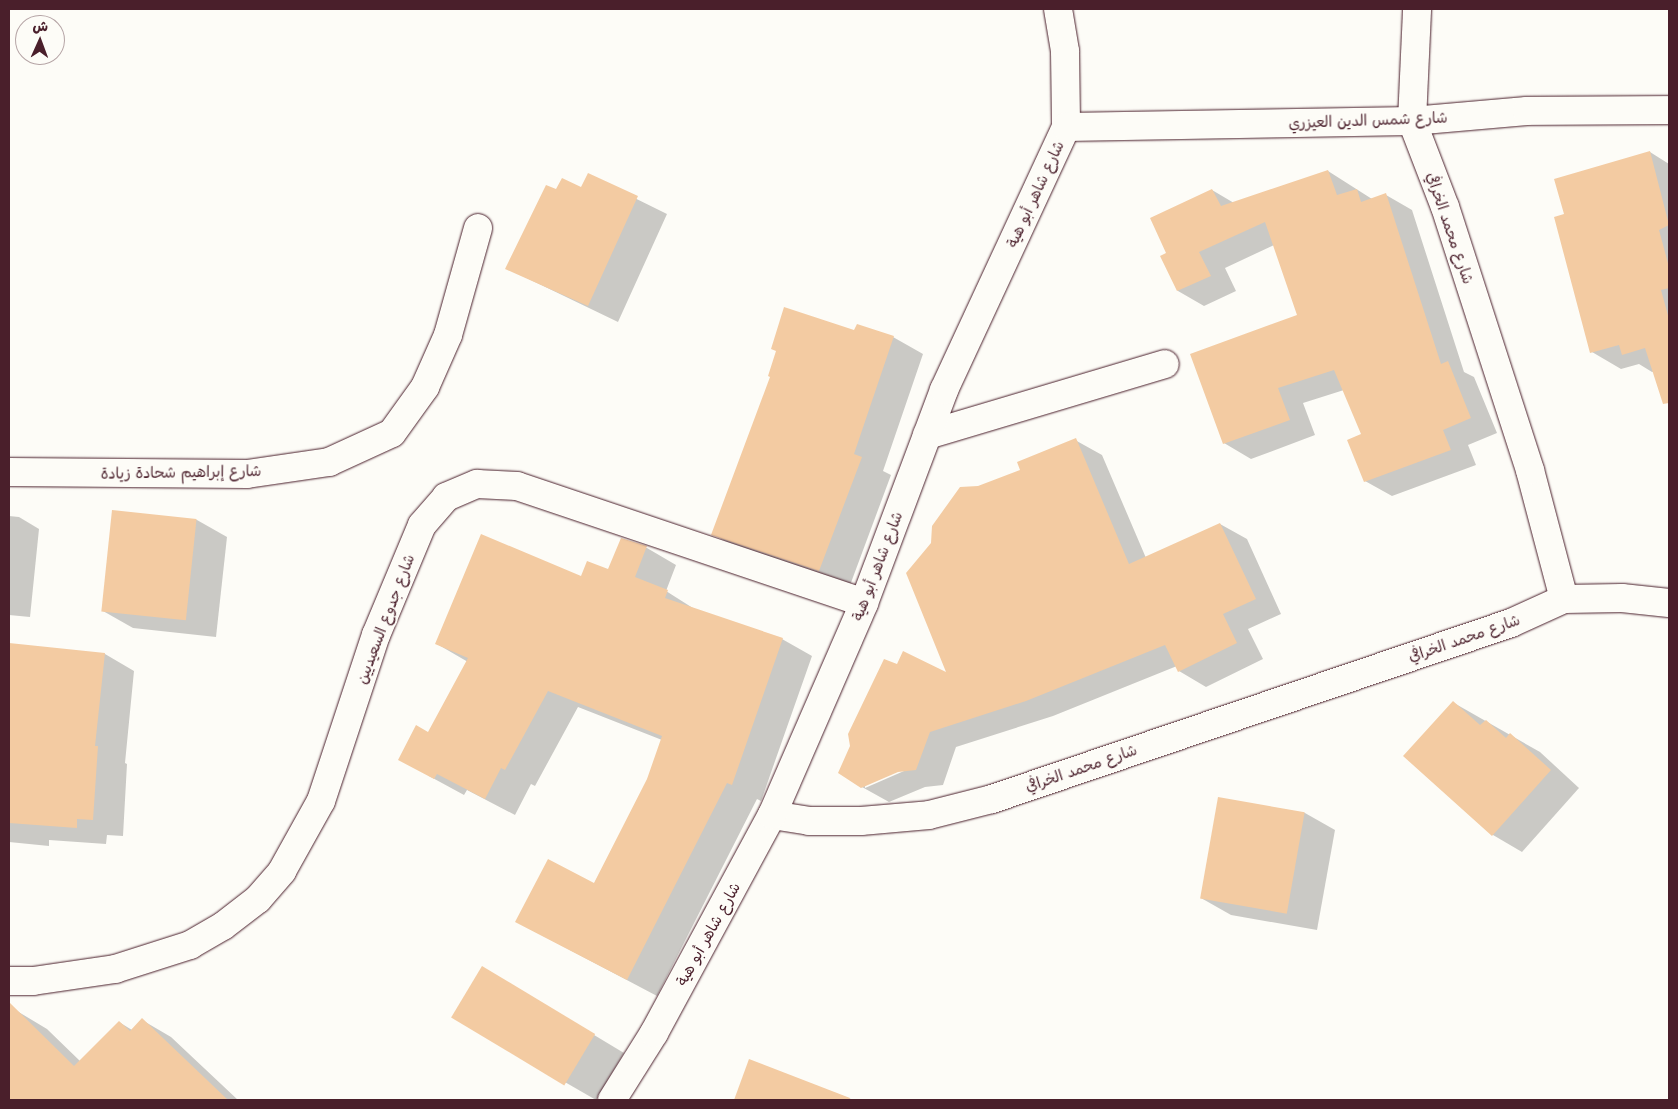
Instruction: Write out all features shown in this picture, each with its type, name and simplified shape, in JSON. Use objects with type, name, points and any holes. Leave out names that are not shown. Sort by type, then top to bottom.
[{"type":"street","name":"شارع شاهر أبو هية","points":[[612,1100],[654,1033],[772,815],[864,603],[944,390],[1066,127],[1065,51],[1058,9]]},
{"type":"street","name":"شارع محمد الخرافي","points":[[772,815],[809,821],[861,821],[929,815],[992,799],[1511,624],[1564,599],[1530,470],[1445,207],[1412,121],[1417,9]]},
{"type":"street","name":"شارع شمس الدين العيزري","points":[[1066,127],[1412,121],[1527,111],[1669,110]]},
{"type":"street","name":"شارع إبراهيم شحادة زيادة","points":[[9,472],[247,474],[329,462],[392,433],[425,387],[448,336],[478,228]]},
{"type":"street","points":[[927,435],[1165,364]]},
{"type":"street","name":"شارع جدوع السعيديين","points":[[9,981],[33,981],[116,969],[190,945],[223,926],[258,899],[282,871],[321,801],[376,635],[422,525],[446,497],[477,484],[517,486],[864,603]]},
{"type":"street","points":[[1564,599],[1622,598],[1669,603]]},
{"type":"building","points":[[1650,151],[1669,225],[1659,230],[1669,267],[1669,288],[1661,290],[1669,319],[1669,403],[1663,404],[1645,348],[1622,355],[1619,345],[1590,353],[1554,217],[1564,214],[1554,179]]},
{"type":"building","points":[[1328,170],[1337,195],[1357,189],[1361,202],[1386,193],[1441,364],[1448,361],[1471,418],[1443,430],[1451,450],[1364,482],[1347,440],[1361,434],[1334,370],[1278,388],[1290,420],[1223,444],[1190,354],[1297,315],[1265,222],[1199,252],[1211,276],[1177,291],[1160,256],[1166,253],[1150,218],[1212,189],[1221,206]]},
{"type":"building","points":[[588,173],[638,196],[588,306],[505,269],[546,185],[556,189],[562,178],[581,187]]},
{"type":"building","points":[[784,307],[854,330],[857,324],[894,336],[854,454],[862,457],[819,571],[711,535],[770,377],[768,376],[776,351],[771,349]]},
{"type":"building","points":[[1076,438],[1129,564],[1220,523],[1256,599],[1223,614],[1237,643],[1178,672],[1165,645],[1026,701],[930,732],[916,770],[898,772],[861,788],[838,773],[850,746],[848,734],[884,659],[897,664],[903,651],[946,672],[906,573],[931,543],[932,526],[960,487],[978,486],[1020,470],[1017,462]]},
{"type":"building","points":[[112,510],[197,519],[186,620],[101,611]]},
{"type":"building","points":[[481,534],[581,576],[587,561],[608,569],[621,538],[647,546],[635,577],[668,590],[665,598],[783,638],[732,785],[727,783],[627,980],[515,922],[548,859],[594,883],[647,779],[662,736],[548,691],[505,770],[501,768],[485,799],[437,774],[434,779],[398,760],[416,725],[428,732],[468,658],[435,644]]},
{"type":"building","points":[[9,643],[105,653],[95,746],[98,746],[93,820],[77,819],[77,828],[9,823]]},
{"type":"building","points":[[1453,701],[1480,725],[1486,720],[1506,738],[1510,733],[1551,770],[1492,836],[1403,756]]},
{"type":"building","points":[[1218,797],[1305,812],[1287,914],[1200,898]]},
{"type":"building","points":[[482,966],[595,1034],[564,1085],[451,1017]]},
{"type":"building","points":[[9,1002],[74,1066],[119,1021],[130,1031],[142,1018],[228,1100],[9,1100]]},
{"type":"building","points":[[749,1059],[850,1098],[849,1100],[734,1100]]}]
